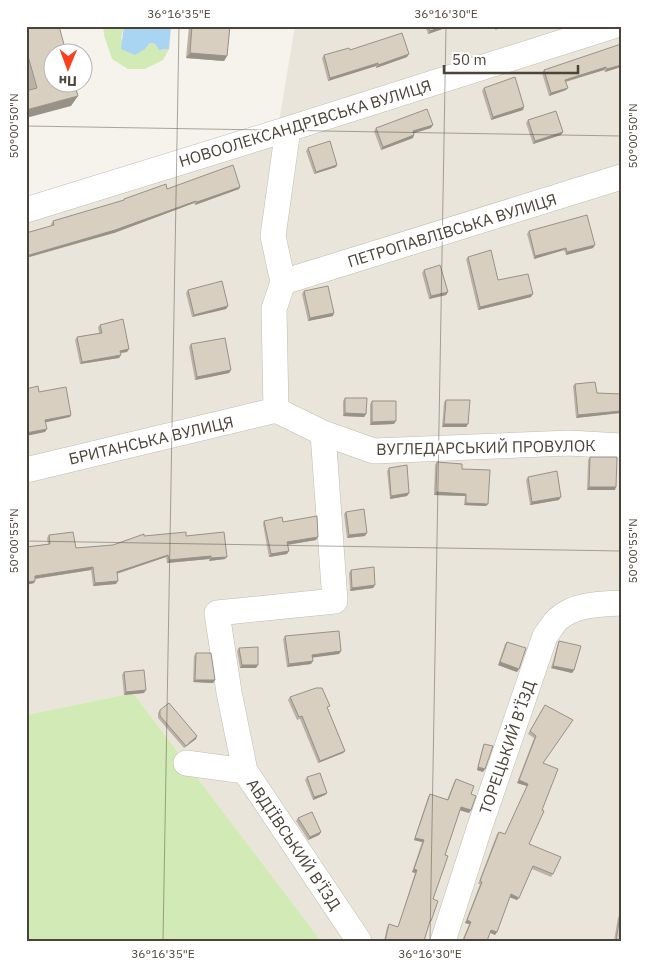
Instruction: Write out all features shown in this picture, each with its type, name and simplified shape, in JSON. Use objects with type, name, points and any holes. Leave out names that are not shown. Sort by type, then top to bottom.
[{"type":"street","name":"НОВООЛЕКСАНДРІВСЬКА ВУЛИЦЯ","points":[[26,210],[613,26]]},
{"type":"street","points":[[245,771],[229,692],[217,613],[335,601],[323,433],[276,410],[274,309],[283,282],[273,236],[288,129]]},
{"type":"street","name":"ПЕТРОПАВЛІВСЬКА ВУЛИЦЯ","points":[[283,282],[621,177]]},
{"type":"street","name":"БРИТАНСЬКА ВУЛИЦЯ","points":[[26,470],[276,410]]},
{"type":"street","name":"ВУГЛЕДАРСЬКИЙ ПРОВУЛОК","points":[[323,433],[374,451],[569,443],[621,446]]},
{"type":"street","name":"ТОРЕЦЬКИЙ В’ЇЗД","points":[[443,941],[479,829],[546,636],[558,620],[575,609],[595,604],[621,603]]},
{"type":"street","name":"АВДІЇВСЬКИЙ В'ЇЗД","points":[[186,764],[245,771],[359,941]]},
{"type":"shaded area","points":[[295,26],[621,26],[621,941],[321,941],[133,693],[26,715],[26,223],[275,145]]},
{"type":"green space","points":[[103,26],[124,26],[121,39],[145,49],[150,43],[155,44],[159,50],[169,49],[163,60],[145,69],[128,69],[112,59]]},
{"type":"green space","points":[[133,693],[321,941],[26,941],[26,715]]},
{"type":"water","points":[[124,26],[171,26],[169,49],[159,50],[155,44],[150,43],[145,49],[135,55],[121,49]]},
{"type":"building","points":[[26,26],[59,26],[63,42],[42,42],[42,92],[77,92],[78,96],[26,110],[26,91],[37,88],[26,49]]},
{"type":"building","points":[[192,26],[230,26],[227,56],[190,53]]},
{"type":"building","points":[[428,26],[444,26],[430,31]]},
{"type":"building","points":[[402,33],[409,54],[378,65],[378,63],[330,78],[324,55],[349,48],[350,50]]},
{"type":"building","points":[[621,44],[621,65],[607,69],[606,67],[565,80],[568,88],[551,93],[544,70]]},
{"type":"building","points":[[515,77],[524,107],[493,117],[484,88]]},
{"type":"building","points":[[427,109],[433,125],[413,131],[414,135],[383,147],[376,128]]},
{"type":"building","points":[[556,111],[563,132],[535,141],[528,120]]},
{"type":"building","points":[[330,141],[337,165],[316,172],[308,148]]},
{"type":"building","points":[[233,165],[240,187],[115,230],[26,256],[26,233],[54,225],[53,221],[124,200],[166,184],[167,189]]},
{"type":"building","points":[[587,215],[595,245],[567,252],[566,248],[535,256],[529,231]]},
{"type":"building","points":[[491,250],[498,280],[528,274],[533,294],[480,307],[468,257]]},
{"type":"building","points":[[440,265],[448,292],[431,296],[424,270]]},
{"type":"building","points":[[222,281],[228,306],[194,315],[188,290]]},
{"type":"building","points":[[328,286],[334,313],[310,318],[304,291]]},
{"type":"building","points":[[123,319],[129,349],[120,351],[121,355],[82,362],[77,337],[102,333],[100,325]]},
{"type":"building","points":[[225,338],[231,370],[197,377],[191,344]]},
{"type":"building","points":[[595,382],[597,393],[621,394],[621,411],[578,415],[575,384]]},
{"type":"building","points":[[38,386],[39,392],[66,387],[71,415],[45,420],[47,429],[26,433],[26,389]]},
{"type":"building","points":[[345,398],[367,398],[366,414],[345,413]]},
{"type":"building","points":[[446,400],[470,400],[468,424],[444,424]]},
{"type":"building","points":[[372,401],[396,401],[396,421],[372,422]]},
{"type":"building","points":[[590,457],[617,457],[616,487],[589,487]]},
{"type":"building","points":[[437,462],[462,464],[462,469],[490,470],[488,504],[466,503],[466,494],[436,492]]},
{"type":"building","points":[[407,465],[409,493],[391,496],[389,468]]},
{"type":"building","points":[[557,471],[561,497],[532,502],[528,477]]},
{"type":"building","points":[[364,509],[367,533],[349,535],[346,512]]},
{"type":"building","points":[[317,516],[318,537],[287,542],[289,551],[271,554],[264,521],[282,517],[283,522]]},
{"type":"building","points":[[73,532],[76,548],[113,545],[144,534],[144,536],[186,532],[186,536],[224,532],[227,557],[211,558],[211,556],[169,560],[168,555],[117,572],[118,581],[95,583],[93,567],[35,576],[35,581],[26,582],[26,547],[50,544],[49,535]]},
{"type":"building","points":[[374,567],[375,585],[352,588],[351,570]]},
{"type":"building","points":[[339,631],[341,651],[312,655],[313,661],[289,664],[285,636]]},
{"type":"building","points":[[559,641],[581,646],[574,670],[553,666]]},
{"type":"building","points":[[507,642],[526,648],[519,669],[500,662]]},
{"type":"building","points":[[258,647],[258,665],[242,665],[239,648]]},
{"type":"building","points":[[196,653],[211,653],[215,680],[195,680]]},
{"type":"building","points":[[144,670],[146,690],[126,692],[124,672]]},
{"type":"building","points":[[316,688],[322,688],[330,706],[327,707],[345,751],[320,761],[302,716],[299,717],[290,697]]},
{"type":"building","points":[[169,703],[197,736],[186,746],[160,716],[160,710]]},
{"type":"building","points":[[545,705],[573,720],[543,763],[558,769],[542,810],[544,811],[529,844],[561,857],[553,874],[533,866],[519,898],[511,894],[497,932],[491,930],[487,941],[463,941],[471,922],[467,920],[499,832],[505,834],[528,784],[519,780],[536,736],[530,731]]},
{"type":"building","points":[[484,744],[493,746],[485,769],[478,767]]},
{"type":"building","points":[[320,773],[327,793],[314,797],[307,777]]},
{"type":"building","points":[[456,779],[474,786],[471,794],[476,796],[471,810],[461,807],[445,855],[448,856],[433,899],[438,901],[424,941],[385,941],[389,924],[398,927],[417,870],[414,869],[424,840],[415,838],[430,794],[448,800]]},
{"type":"building","points":[[312,812],[321,832],[310,837],[298,818]]},
{"type":"building","points":[[620,915],[621,941],[616,941]]}]
